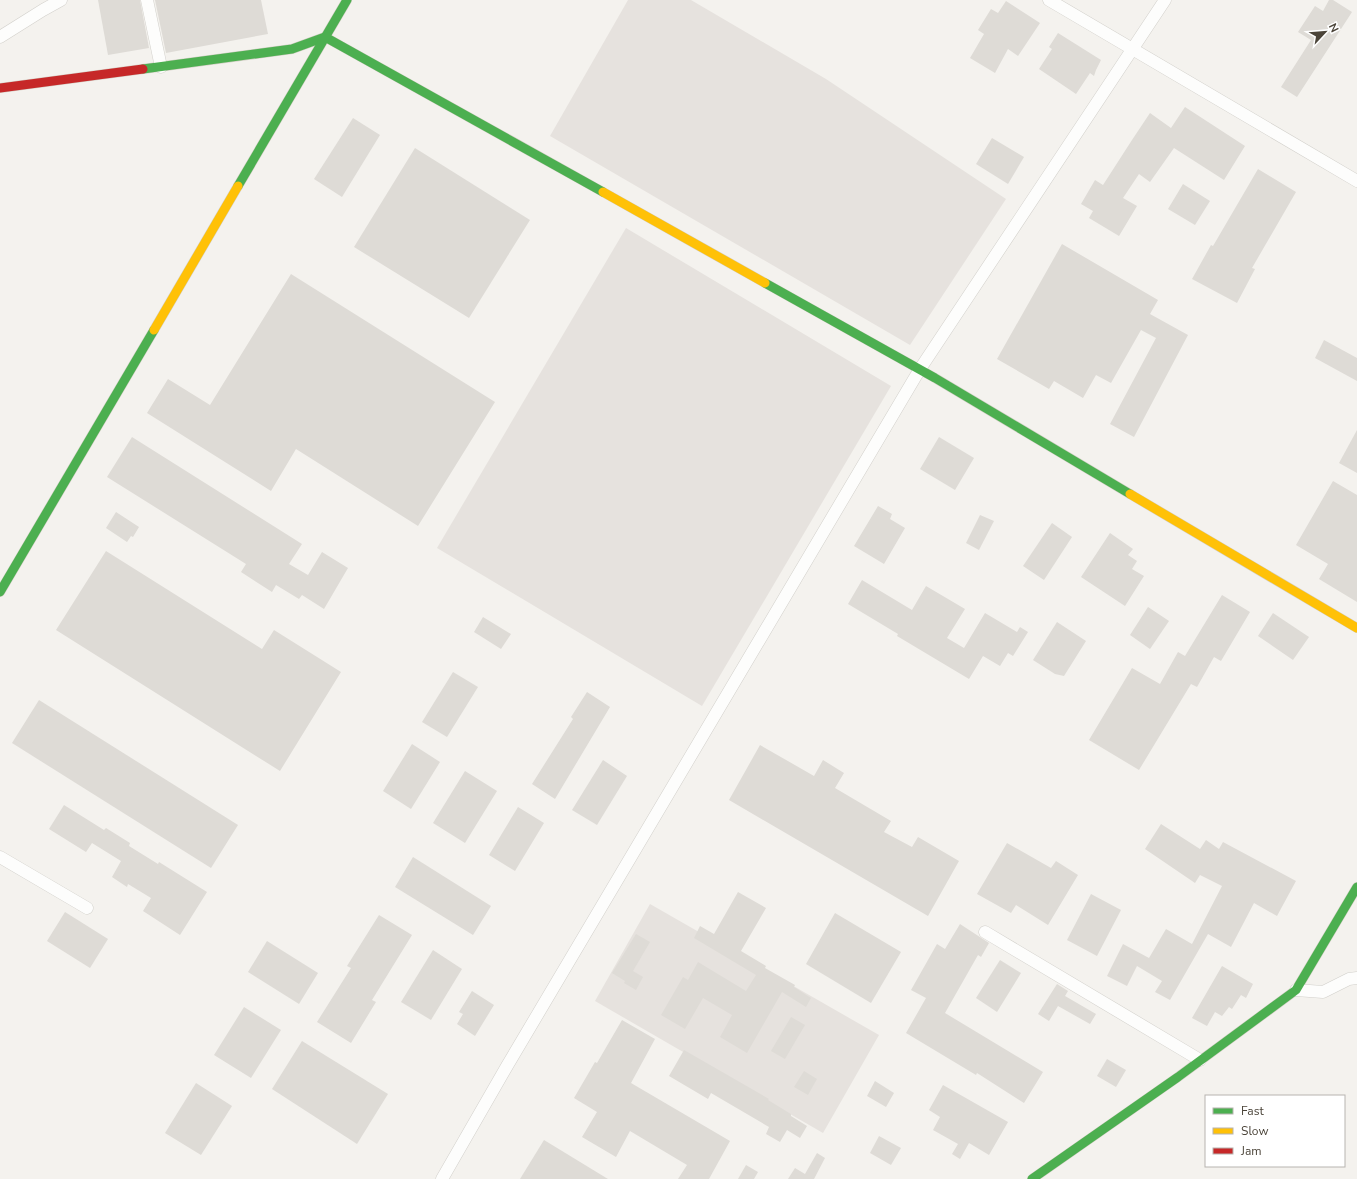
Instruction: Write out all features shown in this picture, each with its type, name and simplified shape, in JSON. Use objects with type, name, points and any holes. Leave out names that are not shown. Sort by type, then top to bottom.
[{"type":"main road","points":[[0,592],[325,38],[343,2]]},
{"type":"main road","points":[[0,88],[292,49],[325,38],[920,369],[1357,628]]},
{"type":"main road","points":[[1032,1179],[1296,990],[1357,887]]},
{"type":"street","points":[[0,37],[42,10],[61,0]]},
{"type":"street","points":[[147,0],[161,66]]},
{"type":"street","points":[[1049,0],[1357,181]]},
{"type":"street","points":[[442,1179],[511,1059],[920,369],[1165,0]]},
{"type":"street","points":[[0,857],[87,908]]},
{"type":"street","points":[[985,932],[1200,1060]]},
{"type":"street","points":[[1296,990],[1323,992],[1349,979],[1357,978]]},
{"type":"shaded area","points":[[628,0],[691,0],[826,79],[1006,199],[910,345],[550,136]]},
{"type":"shaded area","points":[[626,228],[891,386],[702,706],[437,548]]},
{"type":"shaded area","points":[[650,904],[879,1035],[823,1133],[595,1001]]},
{"type":"building","points":[[98,0],[140,0],[149,48],[108,55]]},
{"type":"building","points":[[155,0],[261,0],[268,34],[166,53]]},
{"type":"building","points":[[1329,0],[1333,0],[1352,12],[1297,97],[1281,87],[1311,40],[1298,32],[1315,6],[1323,11]]},
{"type":"building","points":[[1006,1],[1040,23],[1018,56],[1008,49],[995,73],[970,58],[984,34],[978,30],[991,9],[998,13]]},
{"type":"building","points":[[1058,33],[1101,60],[1094,76],[1090,73],[1076,94],[1039,69],[1052,49],[1049,47]]},
{"type":"building","points":[[1185,107],[1245,146],[1224,180],[1174,148],[1150,182],[1139,174],[1123,198],[1137,206],[1119,236],[1089,218],[1093,211],[1081,204],[1095,180],[1103,185],[1150,113],[1171,128]]},
{"type":"building","points":[[353,118],[380,135],[342,197],[314,179]]},
{"type":"building","points":[[992,138],[1024,157],[1008,184],[976,164]]},
{"type":"building","points":[[415,148],[530,220],[469,318],[354,247]]},
{"type":"building","points":[[1258,169],[1296,192],[1252,268],[1255,269],[1237,303],[1192,279],[1211,245],[1213,246]]},
{"type":"building","points":[[1183,184],[1210,201],[1195,225],[1168,209]]},
{"type":"building","points":[[1062,244],[1158,300],[1150,314],[1188,335],[1134,437],[1110,424],[1156,338],[1141,330],[1111,383],[1096,375],[1083,398],[1054,381],[1049,389],[997,359]]},
{"type":"building","points":[[291,274],[495,402],[418,526],[296,449],[271,491],[147,413],[168,379],[210,405]]},
{"type":"building","points":[[1324,340],[1357,358],[1357,381],[1315,358]]},
{"type":"building","points":[[1357,430],[1357,473],[1339,463]]},
{"type":"building","points":[[132,437],[302,544],[289,564],[308,575],[322,552],[348,568],[324,609],[302,595],[299,599],[276,585],[272,592],[241,572],[246,564],[107,477]]},
{"type":"building","points":[[939,437],[974,458],[955,490],[920,469]]},
{"type":"building","points":[[1333,481],[1357,495],[1357,602],[1319,579],[1328,564],[1296,545]]},
{"type":"building","points":[[878,506],[892,514],[890,519],[905,528],[884,564],[854,546]]},
{"type":"building","points":[[116,512],[139,527],[133,537],[131,536],[127,542],[106,528]]},
{"type":"building","points":[[980,515],[994,521],[979,550],[966,543]]},
{"type":"building","points":[[1052,523],[1072,537],[1044,580],[1023,566]]},
{"type":"building","points":[[1110,533],[1133,549],[1128,555],[1137,561],[1132,569],[1144,576],[1125,606],[1081,577]]},
{"type":"building","points":[[106,551],[262,649],[274,630],[341,672],[280,771],[56,630]]},
{"type":"building","points":[[862,580],[912,610],[926,586],[965,609],[947,638],[964,648],[985,613],[1017,632],[1020,627],[1028,632],[1013,656],[1008,653],[1000,666],[983,656],[969,679],[897,636],[898,634],[848,604]]},
{"type":"building","points":[[1222,595],[1250,612],[1221,661],[1214,657],[1197,687],[1191,684],[1139,770],[1089,740],[1132,668],[1160,684],[1178,652],[1185,656]]},
{"type":"building","points":[[1148,607],[1169,621],[1150,649],[1130,635]]},
{"type":"building","points":[[1273,613],[1309,637],[1293,660],[1258,636]]},
{"type":"building","points":[[483,617],[511,634],[501,649],[474,632]]},
{"type":"building","points":[[1057,622],[1086,641],[1064,676],[1055,674],[1033,660]]},
{"type":"building","points":[[453,672],[478,687],[447,737],[422,722]]},
{"type":"building","points":[[587,692],[610,707],[555,799],[532,784],[573,719],[571,717]]},
{"type":"building","points":[[39,700],[238,825],[211,868],[12,743]]},
{"type":"building","points":[[412,744],[440,762],[411,809],[383,791]]},
{"type":"building","points":[[760,745],[814,776],[823,760],[844,773],[835,788],[891,821],[884,832],[912,847],[918,837],[959,861],[928,916],[729,800]]},
{"type":"building","points":[[603,760],[627,776],[597,825],[572,810]]},
{"type":"building","points":[[465,771],[497,791],[465,843],[433,823]]},
{"type":"building","points":[[64,805],[104,830],[106,828],[130,843],[129,846],[158,864],[159,862],[207,892],[180,935],[143,911],[151,898],[128,884],[127,887],[112,877],[121,861],[92,843],[86,852],[49,829]]},
{"type":"building","points":[[518,807],[544,823],[515,871],[489,855]]},
{"type":"building","points":[[1161,824],[1200,849],[1206,840],[1219,849],[1223,842],[1296,881],[1277,916],[1254,903],[1231,947],[1208,934],[1170,1000],[1155,992],[1162,981],[1137,966],[1127,986],[1107,976],[1123,944],[1149,958],[1166,929],[1192,944],[1222,886],[1200,875],[1195,883],[1145,849]]},
{"type":"building","points":[[1007,843],[1051,868],[1056,861],[1078,875],[1048,925],[1016,905],[1011,913],[977,894]]},
{"type":"building","points":[[413,857],[491,906],[473,935],[395,887]]},
{"type":"building","points":[[738,892],[766,908],[741,951],[766,966],[765,968],[795,985],[794,987],[811,998],[806,1007],[782,992],[747,1053],[720,1037],[732,1015],[703,998],[685,1029],[661,1015],[683,977],[688,980],[698,962],[746,991],[756,975],[694,938],[700,926],[714,934]]},
{"type":"building","points":[[1091,894],[1121,910],[1097,956],[1067,940]]},
{"type":"building","points":[[65,912],[108,939],[90,968],[47,941]]},
{"type":"building","points":[[835,913],[901,952],[871,1003],[806,964]]},
{"type":"building","points":[[379,915],[412,935],[372,1000],[376,1002],[351,1043],[317,1022],[351,968],[347,966]]},
{"type":"building","points":[[960,924],[989,943],[981,957],[978,955],[945,1013],[1043,1072],[1024,1103],[977,1073],[976,1075],[906,1033],[926,998],[911,990],[937,944],[945,949]]},
{"type":"building","points":[[636,934],[650,942],[633,971],[643,977],[636,990],[624,983],[625,981],[612,973]]},
{"type":"building","points":[[267,941],[318,973],[299,1004],[248,972]]},
{"type":"building","points":[[433,950],[462,969],[431,1020],[401,1002]]},
{"type":"building","points":[[1000,960],[1021,973],[997,1012],[976,998]]},
{"type":"building","points":[[1222,966],[1253,984],[1246,998],[1241,995],[1232,1009],[1229,1007],[1222,1016],[1215,1012],[1207,1026],[1192,1018]]},
{"type":"building","points":[[1057,984],[1068,991],[1065,996],[1096,1014],[1090,1024],[1058,1006],[1049,1021],[1038,1014]]},
{"type":"building","points":[[472,991],[494,1005],[475,1036],[457,1024],[463,1014],[459,1012]]},
{"type":"building","points":[[244,1007],[281,1030],[251,1078],[214,1055]]},
{"type":"building","points":[[791,1017],[805,1025],[785,1059],[771,1051]]},
{"type":"building","points":[[622,1020],[655,1039],[631,1083],[730,1141],[709,1179],[678,1179],[687,1165],[630,1131],[616,1157],[582,1137],[597,1112],[574,1098],[595,1062],[597,1063]]},
{"type":"building","points":[[302,1041],[388,1094],[357,1144],[272,1089]]},
{"type":"building","points":[[684,1050],[769,1099],[768,1100],[807,1126],[800,1138],[787,1130],[780,1142],[766,1134],[769,1127],[711,1093],[708,1099],[669,1076]]},
{"type":"building","points":[[1107,1059],[1126,1070],[1116,1087],[1097,1076]]},
{"type":"building","points":[[804,1071],[817,1079],[808,1095],[794,1087]]},
{"type":"building","points":[[875,1081],[894,1093],[886,1107],[867,1096]]},
{"type":"building","points":[[196,1083],[232,1106],[201,1155],[165,1133]]},
{"type":"building","points":[[943,1085],[1008,1122],[989,1155],[969,1143],[960,1159],[952,1154],[958,1144],[933,1130],[940,1117],[929,1110]]},
{"type":"building","points":[[879,1136],[901,1148],[891,1165],[870,1153]]},
{"type":"building","points":[[544,1140],[608,1179],[520,1179]]},
{"type":"building","points":[[817,1153],[825,1158],[814,1179],[788,1179],[795,1168],[805,1174]]},
{"type":"building","points":[[746,1165],[758,1172],[754,1179],[738,1179]]},
{"type":"traffic: fast","points":[[238,186],[347,0]]},
{"type":"traffic: fast","points":[[143,69],[292,49],[325,37],[603,192]]},
{"type":"traffic: fast","points":[[765,283],[935,378],[1130,494]]},
{"type":"traffic: fast","points":[[0,592],[154,330]]},
{"type":"traffic: fast","points":[[1032,1179],[1178,1077],[1296,990],[1357,887]]},
{"type":"traffic: slow","points":[[154,330],[238,186]]},
{"type":"traffic: slow","points":[[603,192],[765,283]]},
{"type":"traffic: slow","points":[[1130,494],[1357,628]]},
{"type":"traffic: jam","points":[[0,88],[143,69]]}]
